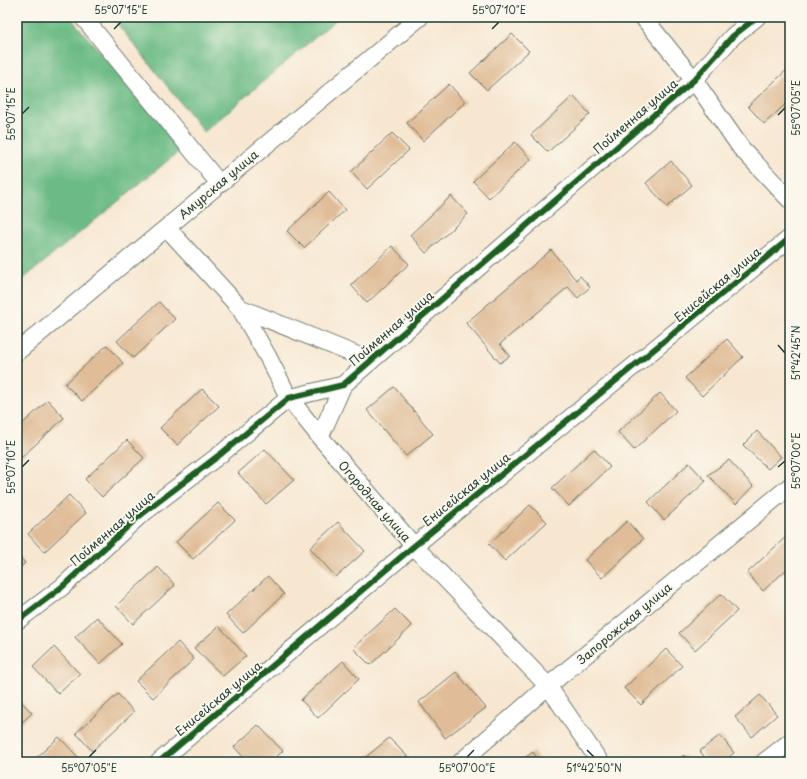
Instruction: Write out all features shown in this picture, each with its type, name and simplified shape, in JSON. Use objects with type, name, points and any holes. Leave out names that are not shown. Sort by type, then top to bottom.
[{"type":"street","points":[[83,17],[219,183]]},
{"type":"street","name":"Амурская улица","points":[[17,352],[420,17]]},
{"type":"street","points":[[643,17],[694,80],[741,148],[790,200]]},
{"type":"street","name":"Пойменная улица","points":[[17,621],[62,587],[138,517],[222,453],[288,398],[343,384],[694,80],[733,36],[757,17]]},
{"type":"street","name":"Огородная улица","points":[[167,228],[240,308],[268,357],[288,398],[414,546],[548,686],[600,762]]},
{"type":"street","name":"Енисейская улица","points":[[160,762],[414,546],[790,238]]},
{"type":"street","points":[[240,308],[371,361]]},
{"type":"street","points":[[320,437],[343,384]]},
{"type":"street","name":"Запорожская улица","points":[[461,762],[548,686],[790,486]]},
{"type":"street","points":[[764,762],[790,742]]},
{"type":"green space","points":[[17,17],[70,17],[182,149],[17,284]]},
{"type":"green space","points":[[112,17],[339,17],[204,132]]},
{"type":"building","points":[[512,34],[529,51],[487,90],[470,73]]},
{"type":"building","points":[[790,67],[790,100],[764,124],[748,106]]},
{"type":"building","points":[[449,84],[465,102],[423,141],[407,123]]},
{"type":"building","points":[[573,96],[590,114],[548,152],[531,135]]},
{"type":"building","points":[[392,133],[409,150],[367,189],[351,172]]},
{"type":"building","points":[[515,142],[531,159],[489,198],[473,181]]},
{"type":"building","points":[[671,161],[692,185],[667,207],[646,183]]},
{"type":"building","points":[[329,192],[345,210],[304,248],[287,231]]},
{"type":"building","points":[[451,196],[468,214],[426,253],[410,235]]},
{"type":"building","points":[[392,246],[409,264],[367,303],[351,285]]},
{"type":"building","points":[[551,250],[576,280],[580,276],[590,287],[578,298],[568,287],[500,344],[510,356],[500,363],[466,323]]},
{"type":"building","points":[[159,302],[175,319],[133,358],[117,341]]},
{"type":"building","points":[[727,339],[743,357],[702,396],[685,378]]},
{"type":"building","points":[[107,345],[123,363],[82,401],[65,384]]},
{"type":"building","points":[[394,387],[433,434],[406,456],[367,410]]},
{"type":"building","points":[[202,389],[219,406],[177,445],[160,428]]},
{"type":"building","points":[[660,393],[676,411],[634,450],[618,432]]},
{"type":"building","points":[[48,400],[64,418],[22,457],[17,451],[17,429]]},
{"type":"building","points":[[757,431],[781,457],[768,469],[743,445]]},
{"type":"building","points":[[127,440],[144,458],[102,497],[85,479]]},
{"type":"building","points":[[265,449],[294,480],[266,504],[238,473]]},
{"type":"building","points":[[594,449],[610,467],[569,506],[552,488]]},
{"type":"building","points":[[729,460],[753,486],[736,504],[708,475]]},
{"type":"building","points":[[689,463],[706,481],[664,520],[648,502]]},
{"type":"building","points":[[69,495],[86,513],[44,552],[28,534]]},
{"type":"building","points":[[218,503],[235,520],[193,559],[176,542]]},
{"type":"building","points":[[530,505],[547,522],[505,561],[489,544]]},
{"type":"building","points":[[627,521],[643,539],[602,578],[585,560]]},
{"type":"building","points":[[338,522],[365,551],[336,577],[310,548]]},
{"type":"building","points":[[789,534],[790,566],[763,591],[747,573]]},
{"type":"building","points":[[17,554],[25,563],[17,571]]},
{"type":"building","points":[[158,567],[175,585],[133,624],[116,606]]},
{"type":"building","points":[[268,576],[284,594],[243,633],[226,615]]},
{"type":"building","points":[[721,594],[737,611],[695,650],[679,633]]},
{"type":"building","points":[[395,609],[412,626],[370,665],[353,648]]},
{"type":"building","points":[[97,617],[122,644],[100,664],[75,637]]},
{"type":"building","points":[[219,626],[246,656],[223,676],[194,648]]},
{"type":"building","points":[[178,642],[194,659],[153,698],[136,681]]},
{"type":"building","points":[[54,647],[80,674],[58,694],[33,667]]},
{"type":"building","points":[[666,649],[682,666],[641,705],[624,688]]},
{"type":"building","points":[[343,661],[359,679],[318,718],[301,700]]},
{"type":"building","points":[[456,672],[486,708],[445,738],[419,702]]},
{"type":"building","points":[[118,694],[134,712],[92,751],[76,733]]},
{"type":"building","points":[[760,695],[777,715],[752,737],[735,717]]},
{"type":"building","points":[[17,697],[32,713],[17,727]]},
{"type":"building","points":[[258,725],[283,751],[270,762],[248,762],[234,747]]},
{"type":"building","points":[[720,735],[734,753],[722,762],[708,762],[700,751]]},
{"type":"building","points":[[59,737],[83,762],[37,762],[35,759]]},
{"type":"building","points":[[389,738],[413,762],[360,762]]},
{"type":"building","points":[[533,752],[540,762],[519,762]]},
{"type":"building","points":[[684,755],[689,762],[675,762]]},
{"type":"cycle path","points":[[17,621],[62,587],[138,517],[222,453],[289,398],[343,385],[694,80],[733,36],[757,17]]},
{"type":"cycle path","points":[[159,762],[414,546],[790,238]]}]
